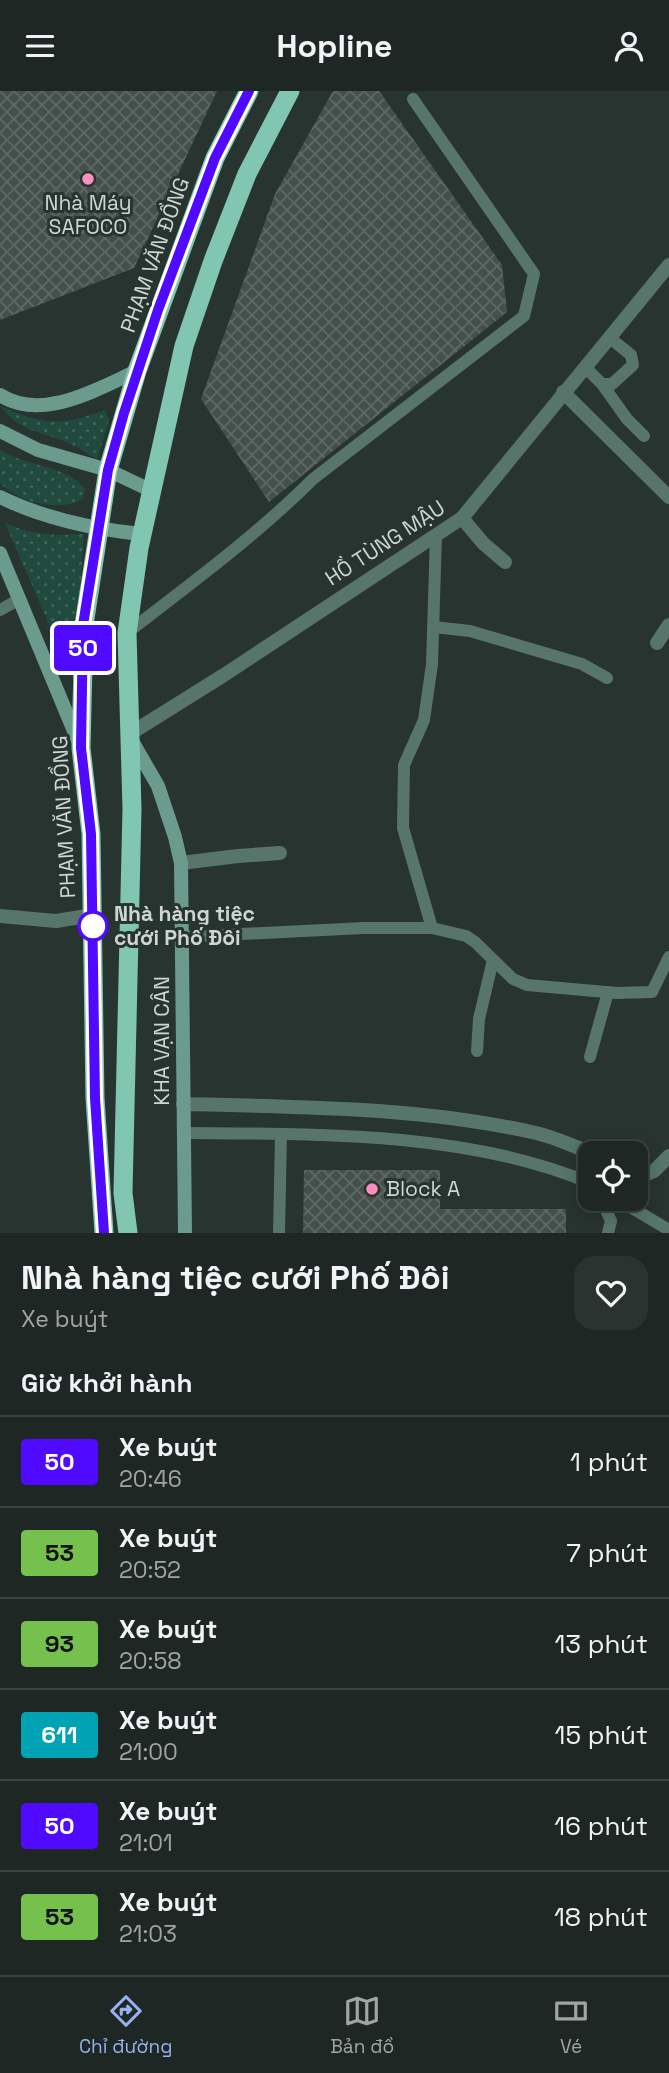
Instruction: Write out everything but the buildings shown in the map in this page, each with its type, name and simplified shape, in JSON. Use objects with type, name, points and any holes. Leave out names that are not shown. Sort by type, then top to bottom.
[{"type":"highway","name":"PHẠM VĂN ĐỒNG","points":[[104,1233],[95,1098],[91,834],[81,748],[83,625],[108,470],[137,371],[215,158],[249,91]]},
{"type":"highway","points":[[128,1233],[123,1193],[132,809],[127,633],[141,534],[184,346],[247,174],[290,91]]},
{"type":"main road","points":[[0,395],[8,400],[35,405],[47,404],[76,398],[137,371]]},
{"type":"main road","points":[[0,431],[38,450],[108,470],[150,490]]},
{"type":"main road","points":[[0,497],[51,518],[97,529],[141,534]]},
{"type":"main road","points":[[0,553],[81,748]]},
{"type":"main road","name":"KHA VẠN CÂN","points":[[128,735],[158,786],[176,837],[181,863],[185,1233]]},
{"type":"street","name":"HỒ TÙNG MẬU","points":[[128,735],[462,517],[669,265]]},
{"type":"street","points":[[563,392],[669,497]]},
{"type":"street","points":[[462,517],[483,543],[505,562]]},
{"type":"street","points":[[657,643],[669,625]]},
{"type":"street","points":[[181,863],[280,853]]},
{"type":"street","points":[[0,916],[56,921],[93,915]]},
{"type":"street","points":[[183,1104],[350,1108],[449,1118],[539,1134],[578,1148]]},
{"type":"street","points":[[648,1174],[669,1156]]},
{"type":"lane","points":[[127,633],[255,532],[313,479],[524,316],[534,274],[413,99]]},
{"type":"lane","points":[[602,384],[612,384],[634,365],[631,355],[610,338]]},
{"type":"lane","points":[[585,367],[644,436]]},
{"type":"lane","points":[[432,928],[403,828],[404,765],[424,720],[432,664],[436,535]]},
{"type":"lane","points":[[0,610],[18,600]]},
{"type":"lane","points":[[434,627],[470,631],[582,664],[607,678]]},
{"type":"lane","points":[[183,937],[363,928],[432,928],[466,936],[513,979],[527,985],[608,992],[652,992],[664,980],[669,957]]},
{"type":"lane","points":[[477,1051],[479,1019],[494,960]]},
{"type":"lane","points":[[590,1057],[608,992]]},
{"type":"lane","points":[[183,1133],[377,1139],[493,1152],[578,1178]]},
{"type":"lane","points":[[279,1233],[281,1135]]},
{"type":"lane","points":[[606,1211],[611,1221],[608,1233]]},
{"type":"lane","points":[[637,1211],[669,1230]]},
{"type":"green space","points":[[0,406],[28,417],[52,421],[75,419],[105,410],[109,420],[97,459],[62,440],[25,427]]},
{"type":"green space","points":[[0,449],[21,460],[67,474],[85,489],[83,499],[51,505],[28,500],[8,490],[0,483]]},
{"type":"green space","points":[[5,523],[44,534],[84,534],[74,682]]},
{"type":"bus line","name":"50","points":[[104,1233],[95,1098],[91,834],[81,748],[83,625],[108,470],[137,371],[215,158],[249,91]]},
{"type":"place","name":"Nhà Máy SAFOCO","points":[[88,179]]},
{"type":"place","name":"Nhà hàng tiệc cưới Phố Đôi","points":[[93,926]]},
{"type":"place","name":"Block A","points":[[372,1189]]}]
